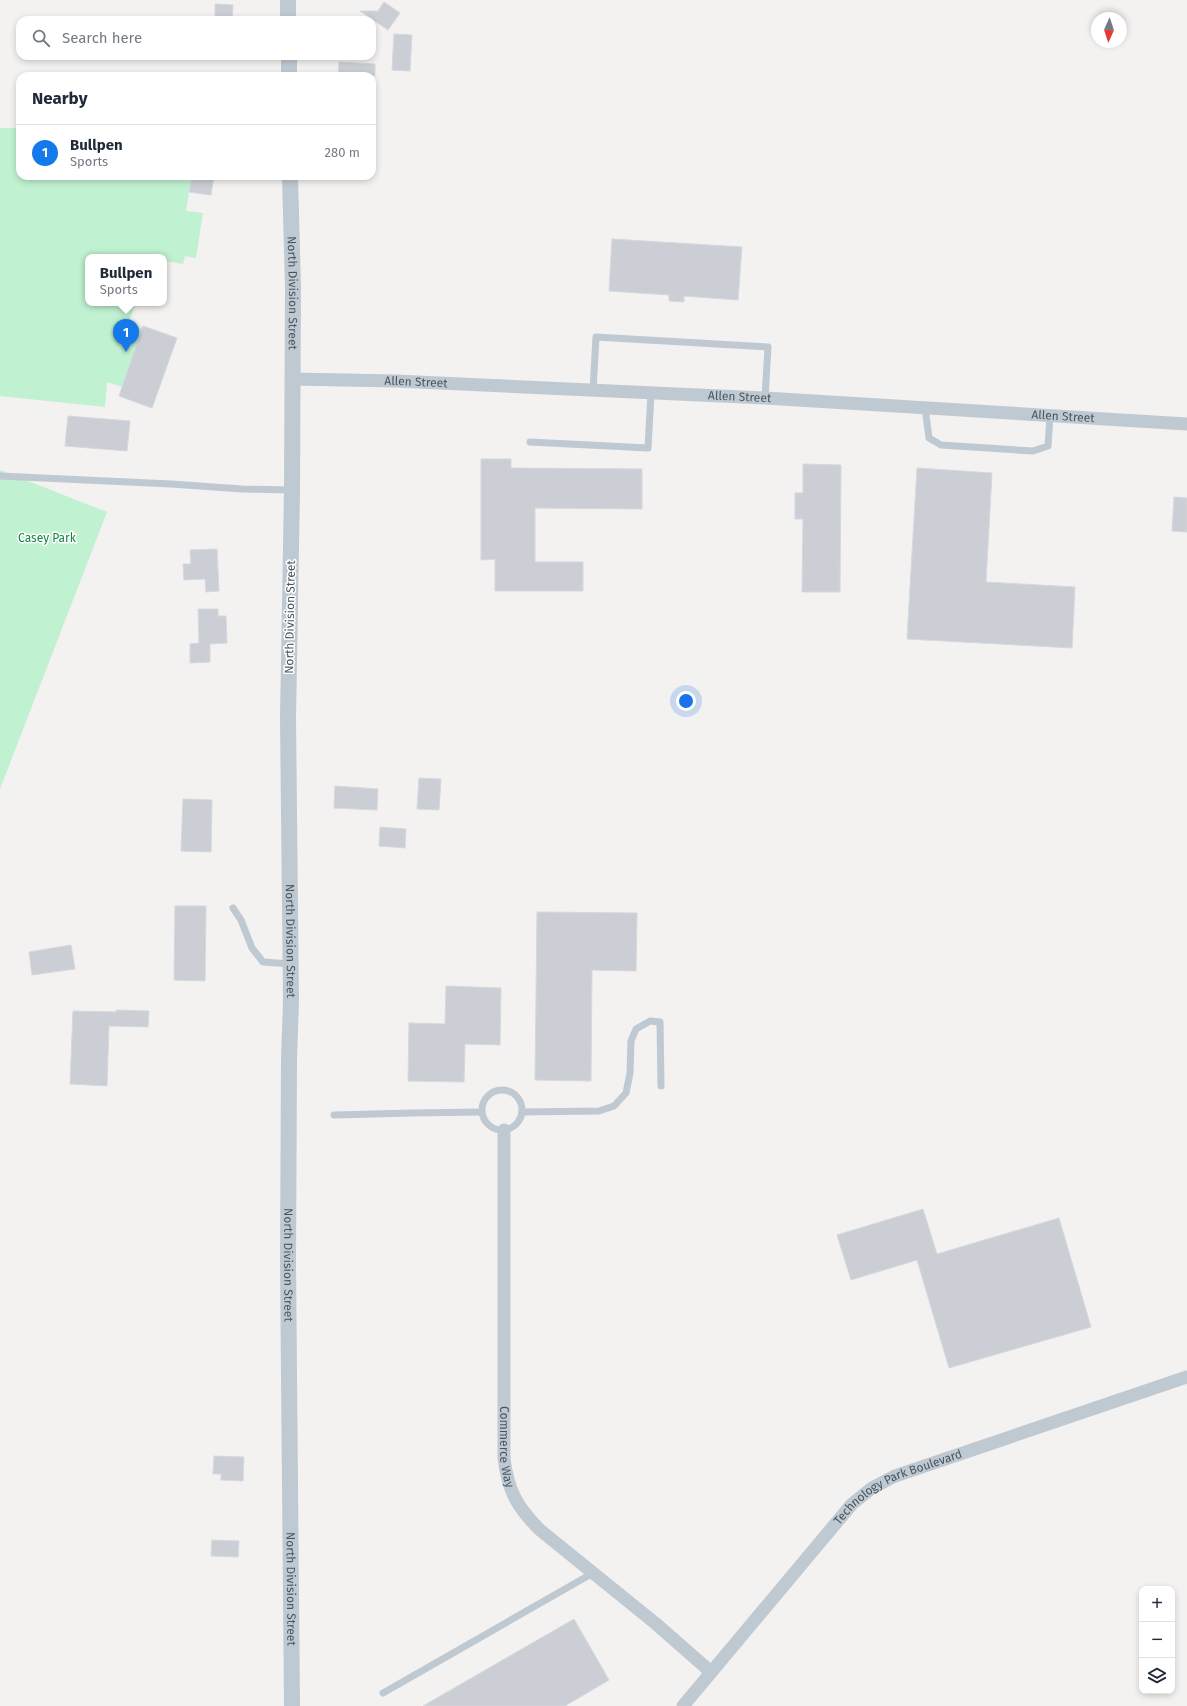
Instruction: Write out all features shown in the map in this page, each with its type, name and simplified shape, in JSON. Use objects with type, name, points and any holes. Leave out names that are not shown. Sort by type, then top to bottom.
[{"type":"street","points":[[288,0],[288,16]]},
{"type":"street","points":[[289,60],[289,72]]},
{"type":"street","name":"North Division Street","points":[[290,180],[293,288],[292,490],[288,718],[291,964],[288,1263],[292,1706]]},
{"type":"street","name":"Allen Street","points":[[292,379],[396,381],[765,398],[1187,424]]},
{"type":"street","name":"Commerce Way","points":[[504,1130],[504,1458],[506,1478],[513,1496],[526,1516],[540,1530],[655,1623],[711,1672]]},
{"type":"street","name":"Technology Park Boulevard","points":[[683,1706],[852,1504],[872,1488],[895,1476],[1187,1377]]},
{"type":"lane","points":[[593,391],[596,337],[768,347],[765,398]]},
{"type":"lane","points":[[530,442],[648,448],[651,393]]},
{"type":"lane","points":[[925,408],[929,438],[941,445],[1033,451],[1048,446],[1050,416]]},
{"type":"lane","points":[[1,476],[242,489],[292,490]]},
{"type":"lane","points":[[233,908],[242,920],[252,948],[263,962],[291,964]]},
{"type":"lane","points":[[522,1112],[599,1111],[614,1106],[626,1093],[630,1073],[632,1041],[636,1029],[650,1021],[660,1022],[661,1086]]},
{"type":"lane","points":[[501,1089],[508,1090],[519,1099],[522,1105],[522,1112],[516,1124],[504,1130],[491,1127],[486,1123],[481,1112],[482,1104],[489,1094],[501,1089]]},
{"type":"lane","points":[[334,1115],[412,1112],[481,1112]]},
{"type":"lane","points":[[383,1693],[593,1573]]},
{"type":"green space","points":[[0,128],[16,128],[16,180],[213,180],[211,195],[189,192],[186,211],[203,213],[196,258],[185,256],[183,264],[167,261],[167,254],[85,254],[85,306],[135,306],[128,323],[142,329],[122,387],[107,382],[105,407],[0,396]]},
{"type":"green space","name":"Casey Park","points":[[0,470],[107,512],[0,789]]},
{"type":"building","points":[[384,2],[400,13],[388,30],[376,22],[376,16],[367,16],[360,11],[378,11]]},
{"type":"building","points":[[215,4],[233,5],[232,16],[215,16]]},
{"type":"building","points":[[394,34],[412,35],[410,71],[392,70]]},
{"type":"building","points":[[339,62],[375,64],[375,72],[338,72]]},
{"type":"building","points":[[191,180],[213,180],[211,195],[189,192]]},
{"type":"building","points":[[612,239],[742,247],[738,300],[684,296],[684,302],[669,301],[669,295],[609,291]]},
{"type":"building","points":[[143,326],[177,338],[152,408],[119,396]]},
{"type":"building","points":[[68,416],[130,421],[127,451],[65,446]]},
{"type":"building","points":[[481,459],[511,459],[511,468],[642,469],[642,509],[535,508],[535,562],[583,562],[583,591],[495,591],[495,559],[481,560]]},
{"type":"building","points":[[803,464],[841,465],[840,592],[802,592],[803,519],[795,519],[795,493],[803,493]]},
{"type":"building","points":[[917,468],[992,473],[986,582],[1075,587],[1072,648],[907,639]]},
{"type":"building","points":[[1174,497],[1187,498],[1187,532],[1172,531]]},
{"type":"building","points":[[217,549],[219,591],[206,592],[205,579],[184,580],[183,564],[191,564],[190,550]]},
{"type":"building","points":[[198,609],[218,609],[218,616],[226,616],[227,643],[210,644],[210,662],[190,663],[190,644],[199,643]]},
{"type":"building","points":[[419,778],[441,779],[439,810],[417,809]]},
{"type":"building","points":[[335,786],[378,789],[377,810],[334,808]]},
{"type":"building","points":[[183,799],[212,800],[211,852],[181,851]]},
{"type":"building","points":[[380,827],[406,829],[405,848],[379,846]]},
{"type":"building","points":[[175,906],[206,906],[205,981],[174,980]]},
{"type":"building","points":[[537,912],[637,913],[636,971],[592,970],[591,1081],[535,1080]]},
{"type":"building","points":[[71,945],[75,969],[32,975],[29,952]]},
{"type":"building","points":[[446,986],[501,988],[500,1045],[465,1044],[464,1082],[408,1081],[409,1023],[445,1024]]},
{"type":"building","points":[[116,1010],[149,1011],[148,1027],[109,1026],[107,1086],[70,1084],[73,1011],[116,1012]]},
{"type":"building","points":[[923,1209],[937,1254],[1059,1218],[1091,1327],[949,1368],[917,1260],[851,1280],[837,1235]]},
{"type":"building","points":[[214,1456],[244,1457],[243,1481],[221,1480],[221,1474],[213,1474]]},
{"type":"building","points":[[212,1540],[239,1541],[238,1557],[211,1556]]},
{"type":"building","points":[[574,1619],[609,1680],[565,1706],[423,1706]]},
{"type":"place","name":"Bullpen","points":[[126,352]]}]
